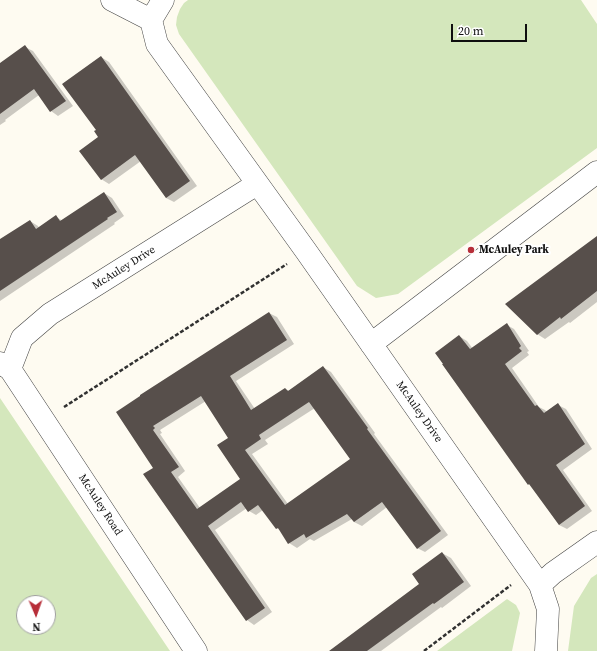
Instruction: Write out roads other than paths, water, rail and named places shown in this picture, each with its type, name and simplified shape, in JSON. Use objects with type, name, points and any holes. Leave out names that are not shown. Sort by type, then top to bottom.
[{"type":"street","points":[[112,0],[151,20],[163,0]]},
{"type":"street","name":"McAuley Drive","points":[[151,20],[157,44],[306,251],[535,578],[548,609],[546,651]]},
{"type":"street","points":[[371,344],[597,172]]},
{"type":"street","name":"McAuley Drive","points":[[5,366],[22,338],[50,314],[257,184]]},
{"type":"street","name":"McAuley Road","points":[[5,366],[44,420],[196,651]]},
{"type":"street","points":[[535,578],[553,573],[597,542]]},
{"type":"place","name":"McAuley Park","points":[[471,250]]}]
